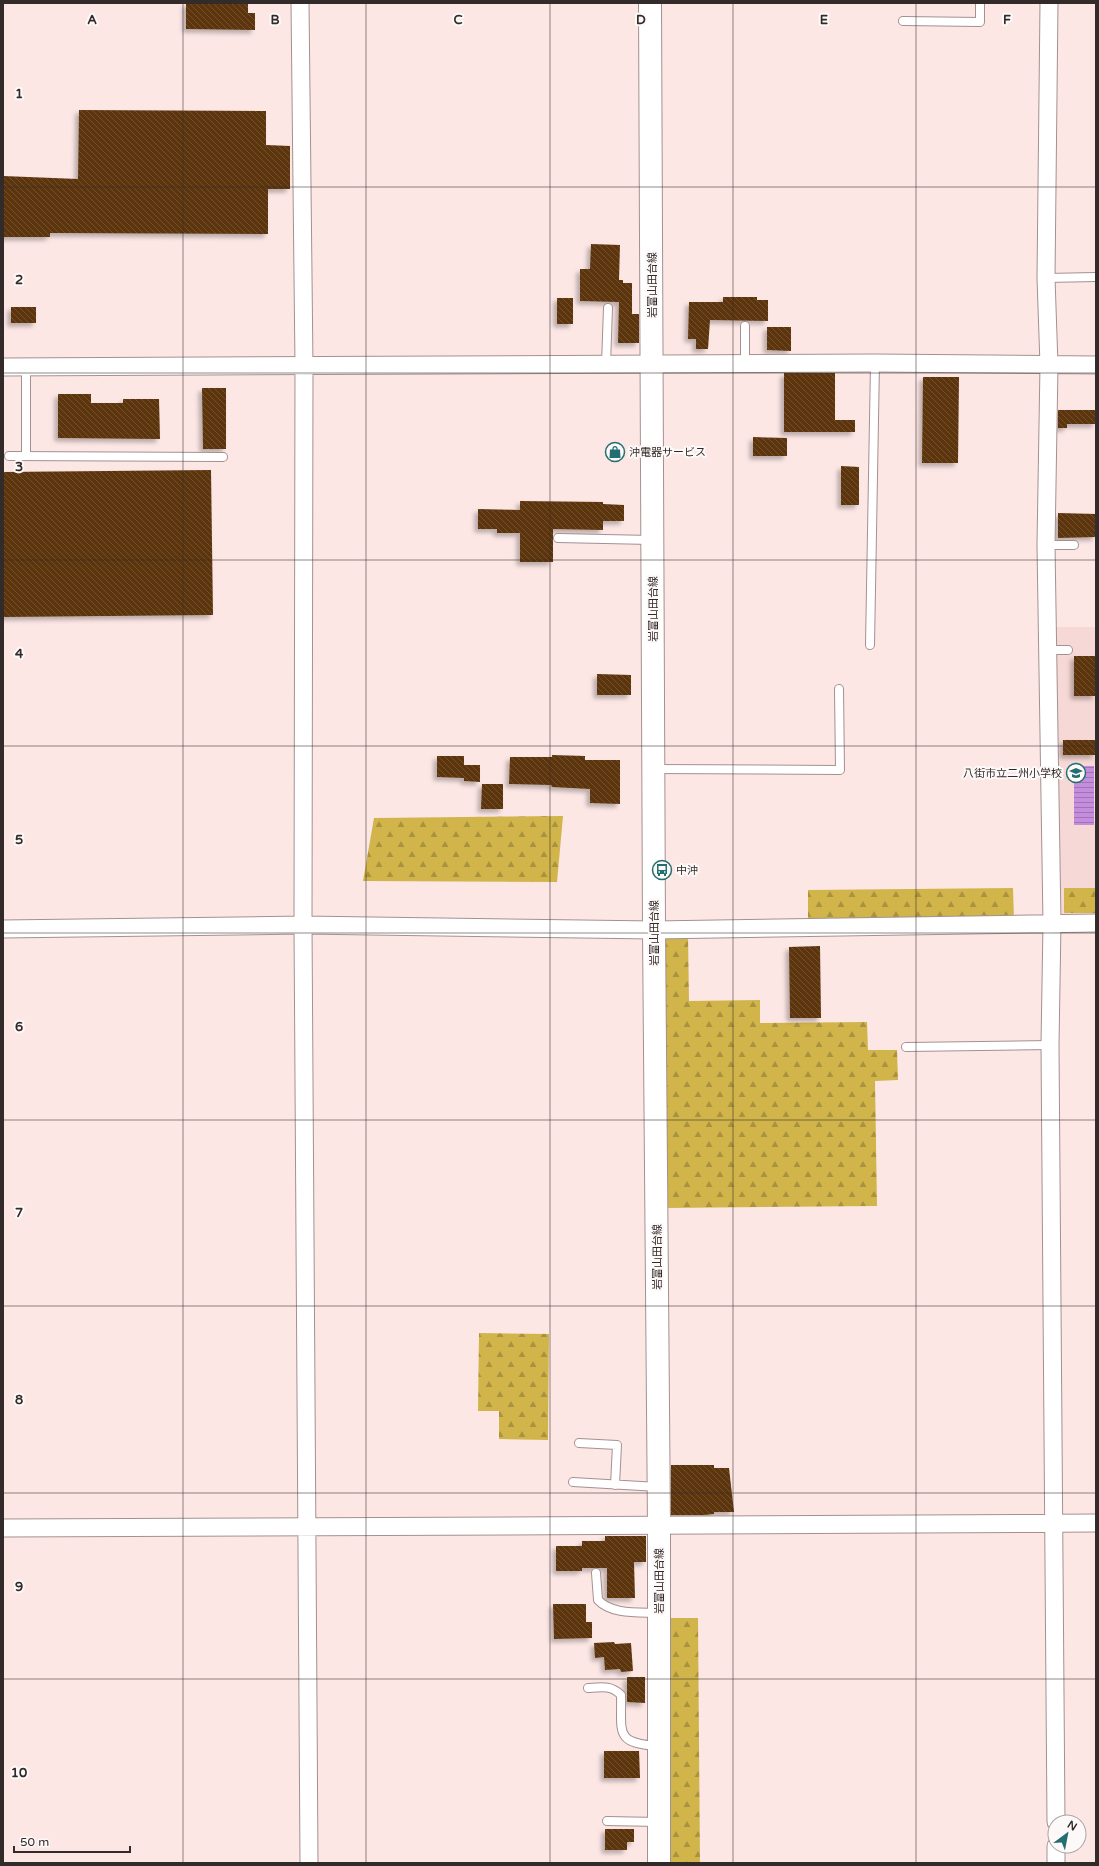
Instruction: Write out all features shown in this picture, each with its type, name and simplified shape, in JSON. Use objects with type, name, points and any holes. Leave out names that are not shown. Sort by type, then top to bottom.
[{"type":"main road","name":"岩富山田台線","points":[[650,3],[653,364],[654,930],[659,1487],[659,1863]]},
{"type":"street","points":[[300,3],[304,366],[303,925],[309,1863]]},
{"type":"street","points":[[1049,3],[1046,278],[1049,365],[1046,545],[1052,923],[1050,1045],[1056,1814]]},
{"type":"street","points":[[3,367],[874,363],[1096,365]]},
{"type":"street","points":[[3,930],[303,925],[654,930],[1096,923]]},
{"type":"street","points":[[3,1528],[307,1525],[659,1527],[1096,1523]]},
{"type":"lane","points":[[903,21],[980,22],[980,3]]},
{"type":"lane","points":[[1046,278],[1096,277]]},
{"type":"lane","points":[[606,364],[608,308]]},
{"type":"lane","points":[[745,326],[745,364]]},
{"type":"lane","points":[[870,645],[874,363]]},
{"type":"lane","points":[[26,367],[26,456]]},
{"type":"lane","points":[[9,456],[223,457]]},
{"type":"lane","points":[[558,538],[653,540]]},
{"type":"lane","points":[[1046,545],[1074,545]]},
{"type":"lane","points":[[1048,650],[1068,650]]},
{"type":"lane","points":[[654,770],[840,770],[838,689]]},
{"type":"lane","points":[[906,1047],[1050,1045]]},
{"type":"lane","points":[[579,1443],[617,1445],[615,1485]]},
{"type":"lane","points":[[573,1482],[659,1487]]},
{"type":"lane","points":[[596,1573],[598,1600],[603,1606],[617,1611],[659,1613]]},
{"type":"lane","points":[[588,1688],[608,1686],[616,1690],[621,1695],[622,1732],[629,1741],[637,1744],[659,1746]]},
{"type":"lane","points":[[607,1821],[659,1822]]},
{"type":"shaded area","name":"八街市立二州小学校","points":[[1054,627],[1096,627],[1096,919],[1057,919]]},
{"type":"shaded area","points":[[1074,766],[1094,766],[1094,825],[1074,825]]},
{"type":"green space","points":[[563,816],[557,882],[363,881],[374,818]]},
{"type":"green space","points":[[1013,888],[1014,920],[808,922],[808,890]]},
{"type":"green space","points":[[1064,888],[1096,888],[1096,913],[1064,913]]},
{"type":"green space","points":[[663,935],[688,935],[689,1001],[760,1000],[760,1023],[867,1022],[868,1050],[897,1050],[898,1080],[875,1081],[877,1206],[667,1208]]},
{"type":"green space","points":[[479,1333],[549,1334],[548,1440],[499,1439],[499,1411],[478,1411]]},
{"type":"green space","points":[[666,1618],[698,1618],[700,1863],[667,1863]]},
{"type":"building","points":[[186,3],[248,3],[248,13],[255,13],[255,30],[186,29]]},
{"type":"building","points":[[79,110],[266,111],[266,145],[290,146],[290,189],[268,189],[268,234],[50,233],[50,237],[3,237],[3,176],[78,179]]},
{"type":"building","points":[[591,244],[620,245],[619,280],[623,280],[623,283],[632,283],[632,314],[639,314],[639,343],[618,343],[619,302],[580,301],[580,269],[590,269]]},
{"type":"building","points":[[723,297],[757,297],[757,300],[768,300],[768,321],[710,320],[708,349],[696,349],[696,339],[688,339],[689,302],[723,302]]},
{"type":"building","points":[[557,298],[573,298],[573,324],[557,324]]},
{"type":"building","points":[[11,307],[36,307],[36,323],[11,323]]},
{"type":"building","points":[[767,327],[791,327],[791,351],[767,350]]},
{"type":"building","points":[[784,373],[835,373],[835,420],[855,420],[855,432],[784,432]]},
{"type":"building","points":[[923,377],[959,377],[958,463],[922,463]]},
{"type":"building","points":[[202,388],[226,388],[226,449],[203,449]]},
{"type":"building","points":[[58,394],[91,394],[91,403],[123,403],[123,399],[159,399],[160,439],[58,438]]},
{"type":"building","points":[[1058,410],[1096,410],[1096,424],[1067,424],[1067,428],[1058,428]]},
{"type":"building","points":[[753,437],[787,438],[787,456],[753,456]]},
{"type":"building","points":[[841,466],[859,467],[859,505],[841,505]]},
{"type":"building","points":[[211,470],[213,615],[3,617],[3,472]]},
{"type":"building","points":[[520,501],[603,502],[603,504],[624,505],[624,521],[603,521],[603,530],[553,529],[553,562],[520,562],[520,533],[497,533],[497,529],[478,529],[478,509],[520,510]]},
{"type":"building","points":[[1058,513],[1096,514],[1096,537],[1058,538]]},
{"type":"building","points":[[1074,656],[1096,656],[1096,696],[1074,696]]},
{"type":"building","points":[[597,674],[631,675],[631,695],[597,695]]},
{"type":"building","points":[[1063,740],[1096,740],[1096,755],[1063,755]]},
{"type":"building","points":[[552,755],[585,756],[585,760],[620,760],[620,804],[590,803],[590,789],[552,787],[551,785],[509,784],[510,757],[552,757]]},
{"type":"building","points":[[437,756],[464,756],[464,765],[480,765],[480,782],[464,781],[464,778],[437,777]]},
{"type":"building","points":[[482,784],[503,784],[503,809],[481,809]]},
{"type":"building","points":[[820,946],[821,1018],[790,1018],[789,947]]},
{"type":"building","points":[[671,1465],[714,1465],[714,1468],[729,1468],[734,1512],[714,1512],[714,1514],[704,1515],[671,1515]]},
{"type":"building","points":[[605,1536],[646,1536],[646,1562],[634,1562],[635,1598],[607,1598],[607,1568],[582,1568],[582,1571],[556,1571],[556,1546],[582,1546],[582,1541],[605,1541]]},
{"type":"building","points":[[553,1604],[586,1604],[586,1622],[592,1622],[592,1638],[554,1639]]},
{"type":"building","points":[[614,1642],[615,1644],[631,1643],[633,1671],[621,1672],[620,1669],[605,1670],[604,1657],[595,1658],[594,1643]]},
{"type":"building","points":[[627,1677],[645,1677],[645,1703],[627,1702]]},
{"type":"building","points":[[604,1751],[639,1751],[640,1778],[604,1778]]},
{"type":"building","points":[[605,1829],[634,1829],[634,1842],[627,1842],[627,1850],[605,1850]]},
{"type":"place","name":"沖電器サービス","points":[[615,452]]},
{"type":"place","name":"八街市立二州小学校","points":[[1076,773]]},
{"type":"place","name":"中沖","points":[[662,870]]}]
